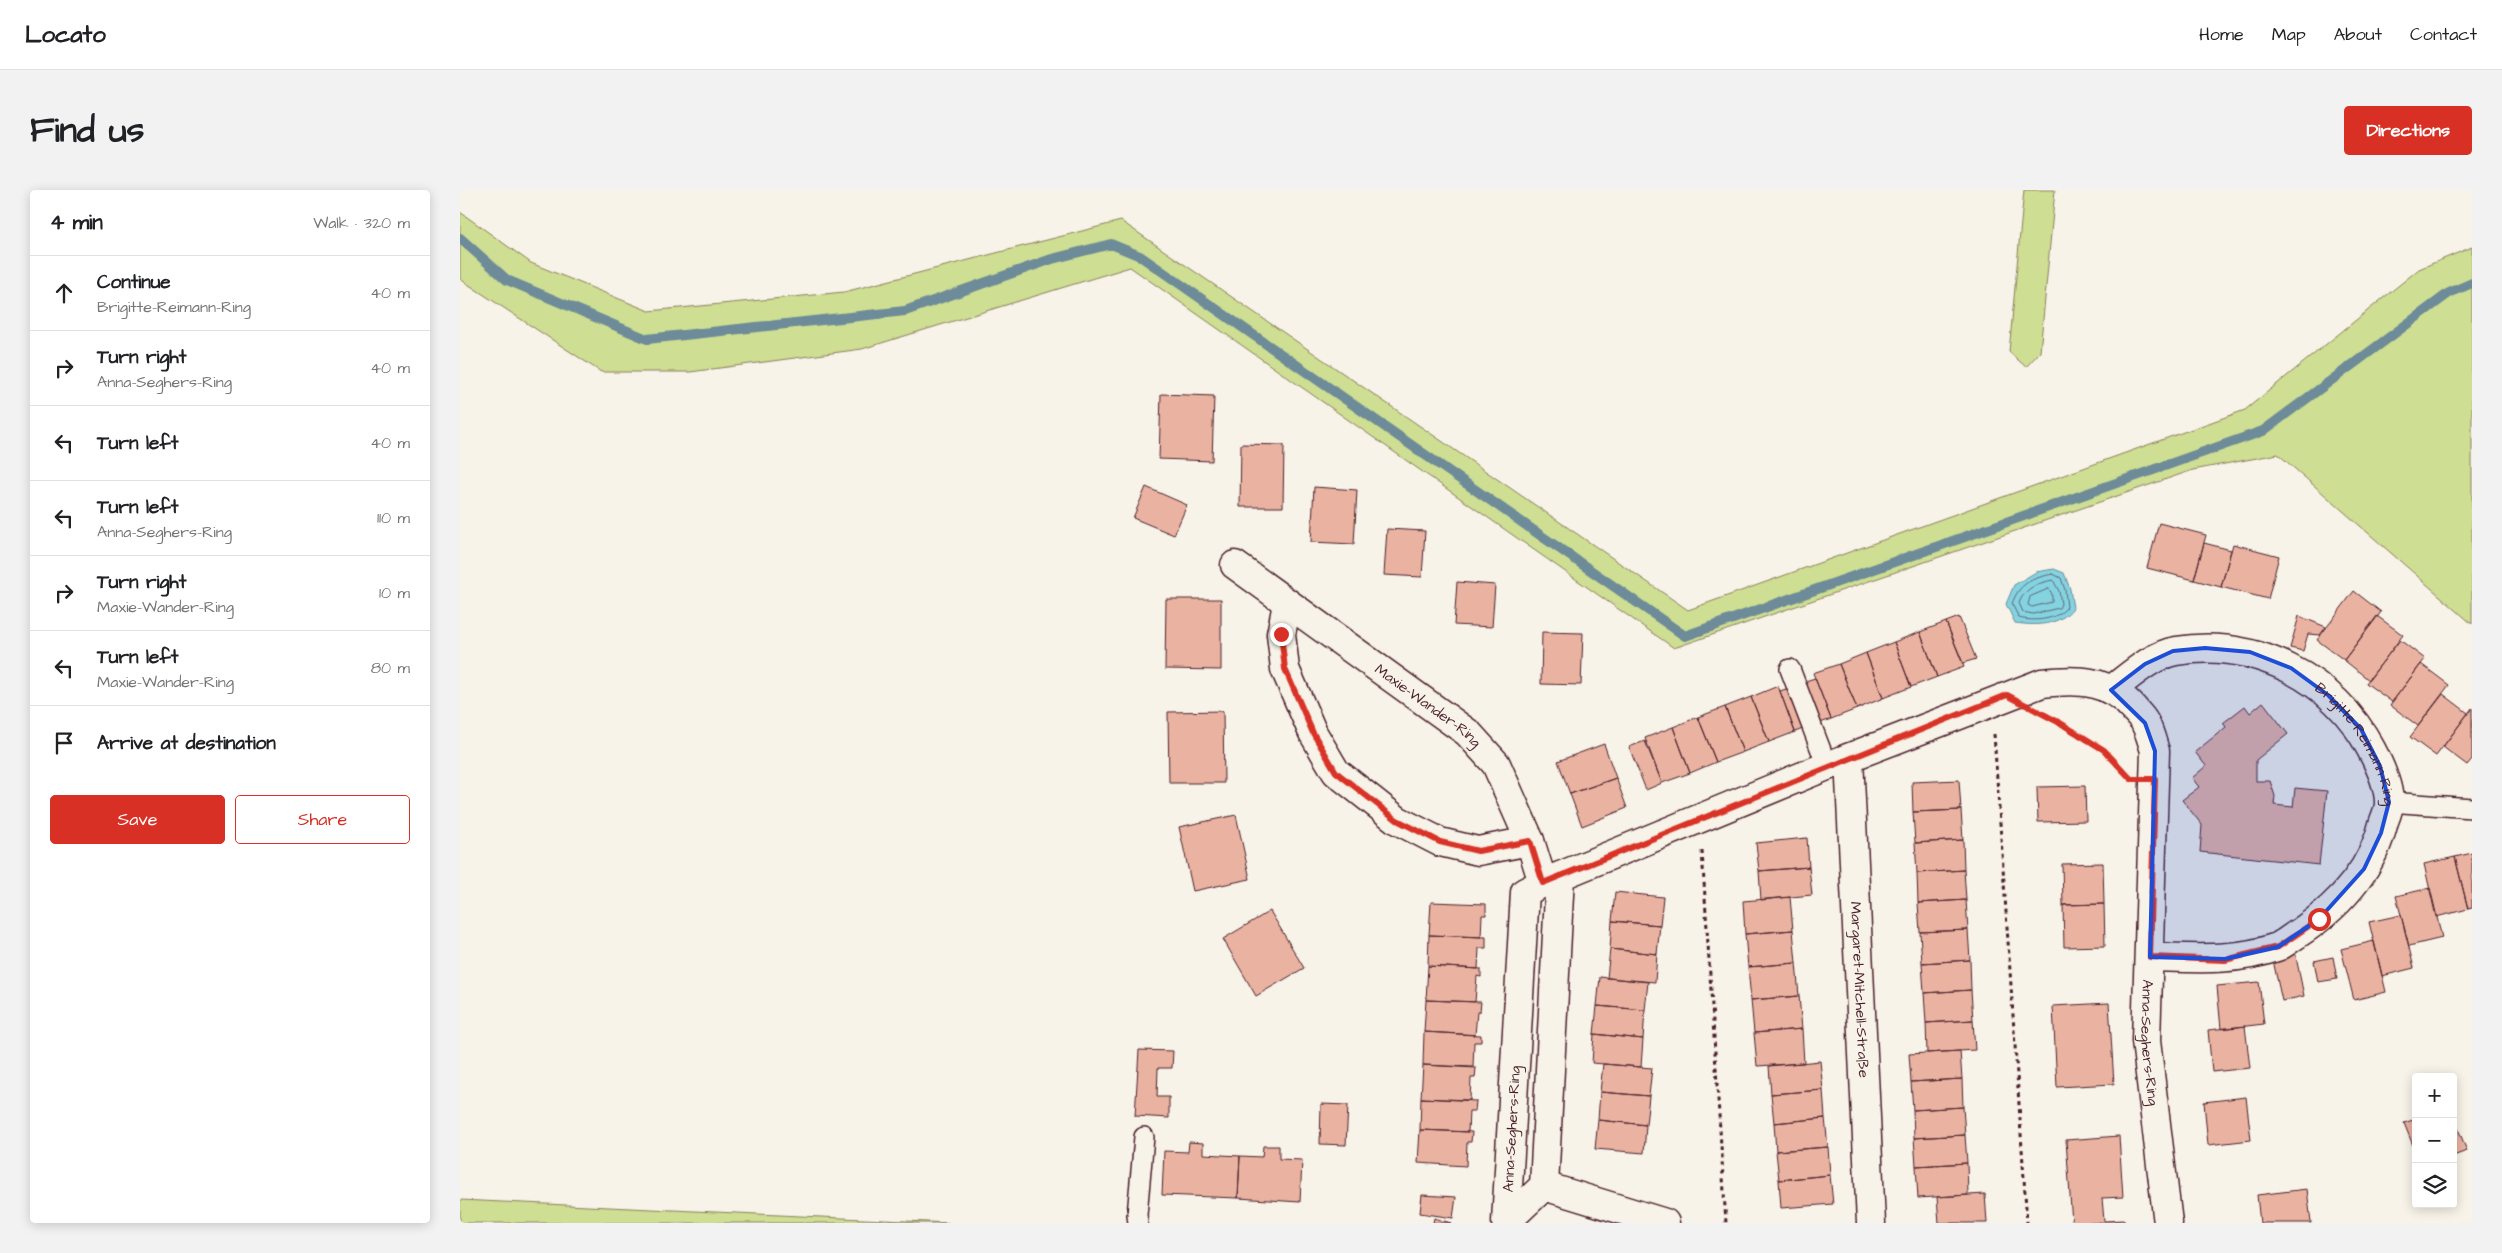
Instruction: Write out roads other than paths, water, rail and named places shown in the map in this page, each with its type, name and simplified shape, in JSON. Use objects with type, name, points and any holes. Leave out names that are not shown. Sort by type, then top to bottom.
[{"type":"street","name":"Maxie-Wander-Ring","points":[[1235,564],[1287,604],[1468,733],[1496,764],[1530,841],[1552,880]]},
{"type":"street","points":[[1287,604],[1281,634],[1285,669],[1313,733],[1336,772],[1397,820],[1440,842],[1478,851],[1530,841]]},
{"type":"street","name":"Brigitte-Reimann-Ring","points":[[2111,690],[2145,664],[2173,651],[2205,648],[2250,652],[2291,668],[2328,695],[2361,730],[2380,766],[2389,802],[2382,832],[2364,869],[2346,894],[2319,919],[2278,947],[2225,960],[2150,957]]},
{"type":"street","name":"Anna-Seghers-Ring","points":[[1544,1186],[1506,1222],[1525,892],[1700,818],[2000,698],[2042,683],[2073,680],[2094,682],[2111,690],[2128,702],[2146,723],[2155,751],[2150,957],[2146,987],[2146,1041],[2168,1223]]},
{"type":"street","name":"Margaret-Mitchell-Straße","points":[[1838,762],[1871,1223]]},
{"type":"street","points":[[1552,880],[1544,1186],[1665,1223]]},
{"type":"lane","points":[[1790,669],[1838,762]]},
{"type":"lane","points":[[2389,802],[2472,808]]},
{"type":"lane","points":[[1138,1223],[1137,1215],[1144,1137]]},
{"type":"water","points":[[2054,569],[2064,573],[2070,589],[2073,608],[2061,618],[2047,623],[2015,623],[2006,604],[2014,585],[2036,572]]},
{"type":"waterway","points":[[460,238],[507,280],[647,339],[905,311],[1052,259],[1111,244],[1140,256],[1685,636],[2263,431],[2449,293],[2472,283]]}]
